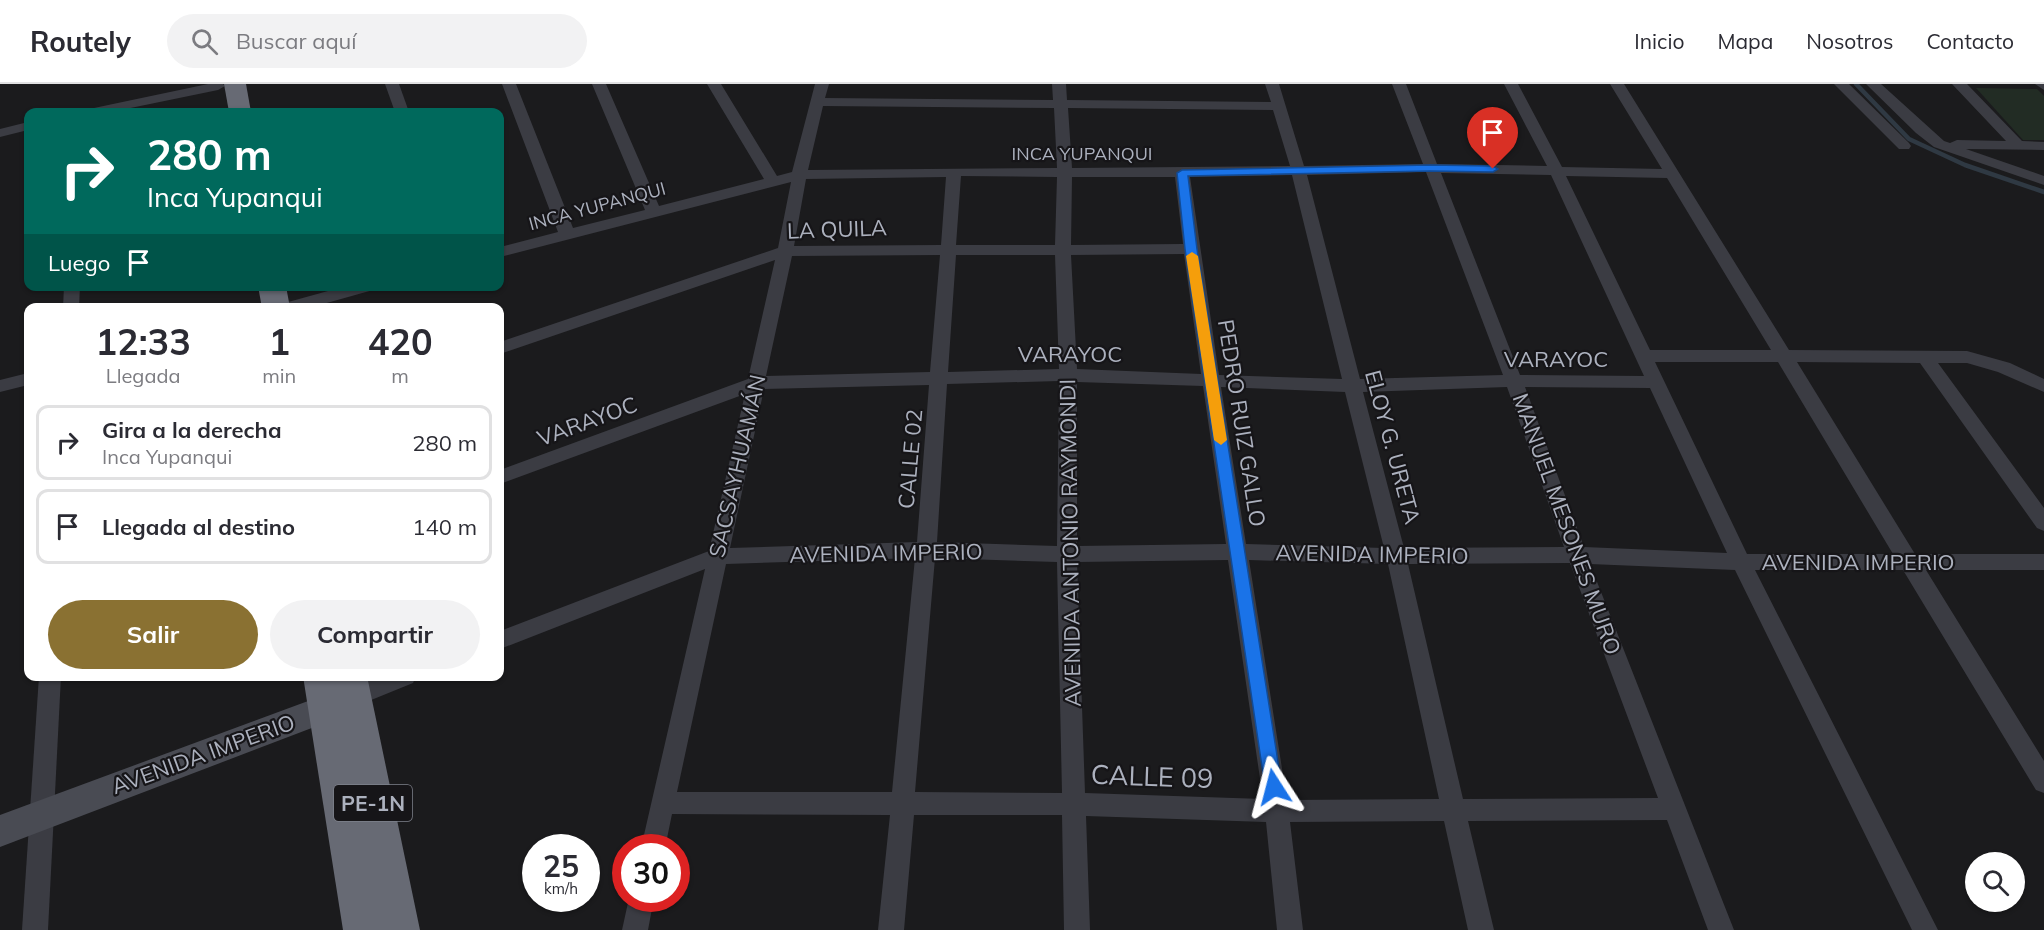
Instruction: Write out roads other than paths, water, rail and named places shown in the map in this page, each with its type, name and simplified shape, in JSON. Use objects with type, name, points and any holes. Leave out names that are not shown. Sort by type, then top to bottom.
[{"type":"highway","points":[[222,108],[223,85]]},
{"type":"highway","points":[[223,85],[237,108]]},
{"type":"highway","name":"PE-1N","points":[[337,689],[365,930]]},
{"type":"highway","name":"PE-1N","points":[[337,689],[398,930]]},
{"type":"street","points":[[392,84],[401,108]]},
{"type":"street","points":[[509,84],[567,234]]},
{"type":"street","points":[[599,84],[653,211]]},
{"type":"street","points":[[714,84],[772,180]]},
{"type":"street","name":"AVENIDA ANTONIO RAYMONDI","points":[[1059,84],[1065,172],[1064,251],[1068,375],[1067,554],[1077,930]]},
{"type":"street","name":"ELOY G. URETA","points":[[1272,84],[1298,170],[1396,556],[1481,930]]},
{"type":"street","name":"MANUEL MESONES MURO","points":[[1399,84],[1514,381],[1577,555],[1721,930]]},
{"type":"street","points":[[1511,84],[1556,170],[1741,562],[1926,930]]},
{"type":"street","points":[[1617,84],[2044,782]]},
{"type":"street","points":[[1841,84],[1904,146]]},
{"type":"street","points":[[1873,84],[1939,144],[2044,181]]},
{"type":"street","points":[[1959,84],[2018,145]]},
{"type":"street","points":[[113,108],[223,85]]},
{"type":"street","points":[[820,93],[1061,105],[1277,106]]},
{"type":"street","name":"SACSAYHUAMÁN","points":[[656,834],[785,251],[799,175],[820,93]]},
{"type":"street","points":[[0,132],[24,127]]},
{"type":"street","points":[[1939,144],[2044,146]]},
{"type":"street","name":"INCA YUPANQUI","points":[[504,251],[772,180],[799,175],[954,172],[1182,173],[1430,168],[1674,174]]},
{"type":"street","name":"CALLE 02","points":[[891,930],[926,550],[954,172]]},
{"type":"street","name":"PEDRO RUIZ GALLO","points":[[1182,173],[1191,249],[1277,811],[1290,930]]},
{"type":"street","name":"LA QUILA","points":[[504,347],[785,251],[1191,249]]},
{"type":"street","points":[[305,303],[349,291]]},
{"type":"street","points":[[1644,356],[1967,357],[2004,367],[2044,386]]},
{"type":"street","points":[[1924,356],[2044,523]]},
{"type":"street","name":"VARAYOC","points":[[504,476],[756,382],[1068,375],[1211,378],[1352,386],[1514,381],[1657,382]]},
{"type":"street","points":[[0,386],[24,379]]},
{"type":"street","name":"AVENIDA IMPERIO","points":[[504,638],[717,556],[926,550],[1067,554],[1238,552],[1396,556],[1577,555],[1741,562],[2044,562]]},
{"type":"street","points":[[36,930],[50,681]]},
{"type":"street","name":"AVENIDA IMPERIO","points":[[0,831],[337,689],[379,681]]},
{"type":"street","name":"CALLE 09","points":[[663,803],[1075,804],[1277,811],[1452,808],[1674,809]]},
{"type":"street","points":[[634,930],[638,912]]},
{"type":"waterway","points":[[1856,84],[1909,139],[1965,165],[2044,192]]}]
